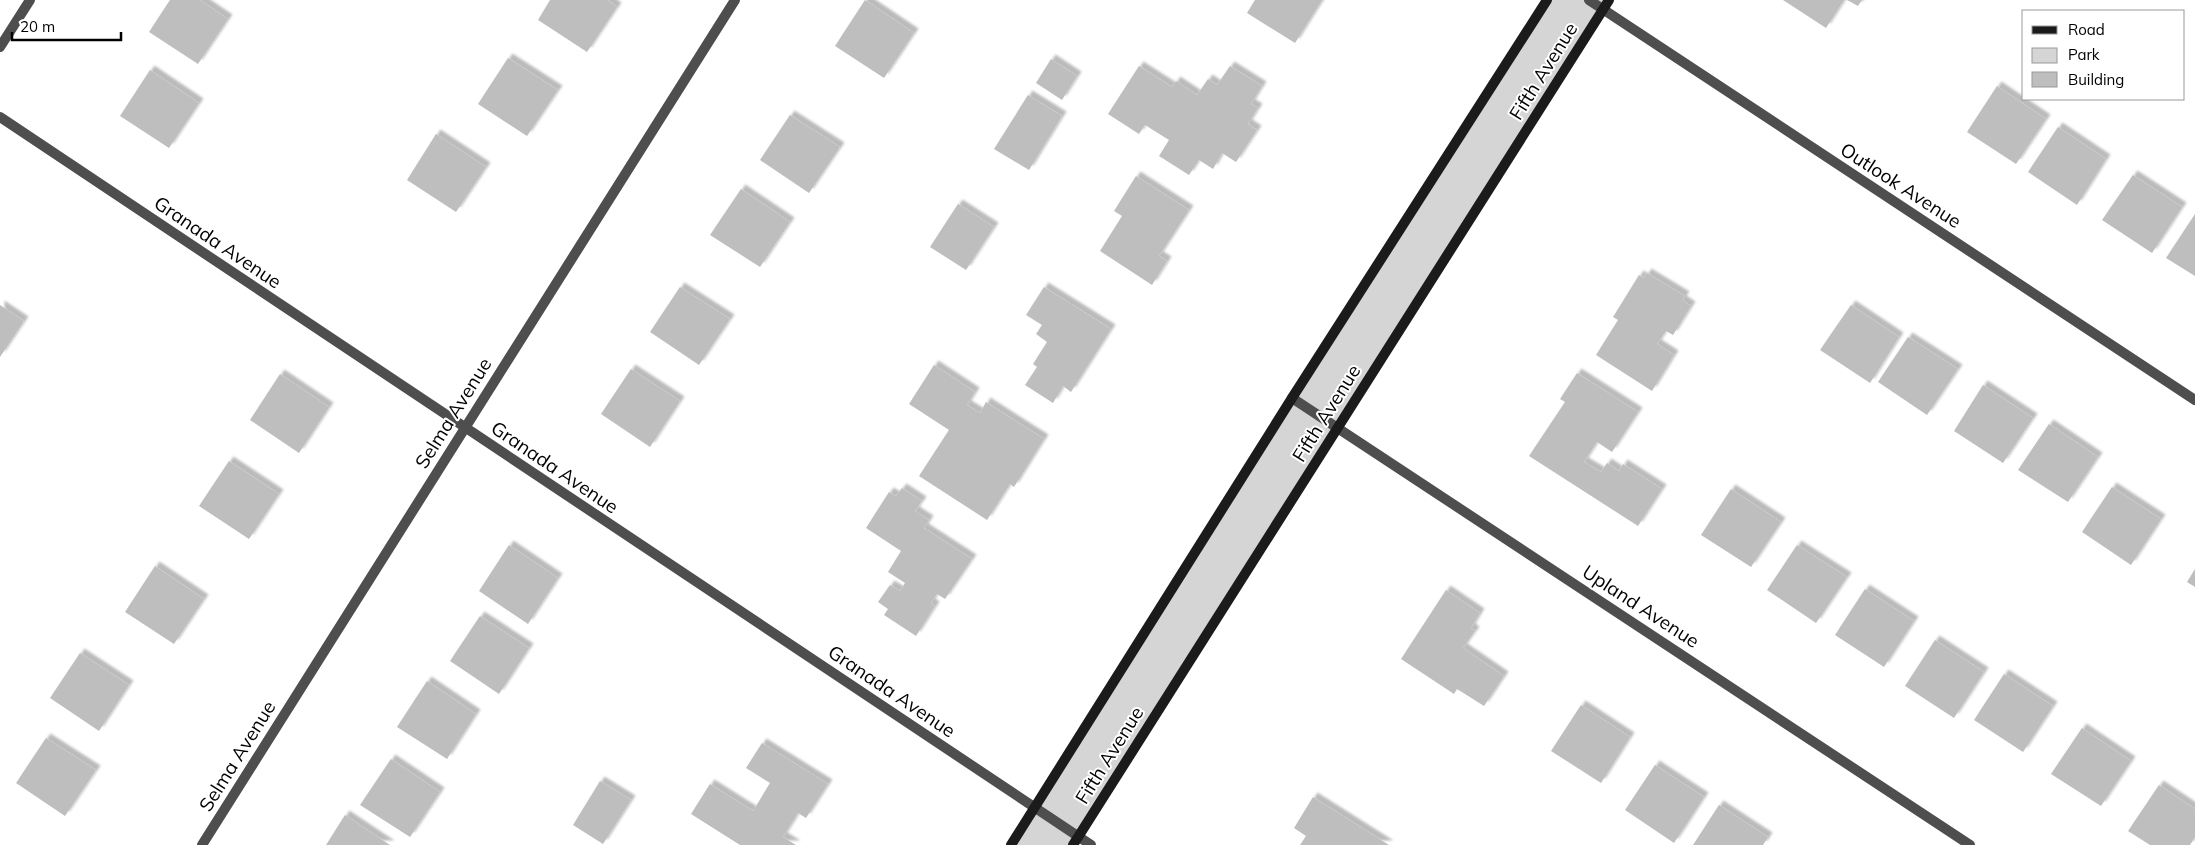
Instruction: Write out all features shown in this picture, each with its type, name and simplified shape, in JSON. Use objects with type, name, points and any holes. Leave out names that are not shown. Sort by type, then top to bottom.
[{"type":"street","points":[[0,47],[30,0]]},
{"type":"street","name":"Selma Avenue","points":[[202,845],[735,0]]},
{"type":"street","name":"Fifth Avenue","points":[[1011,845],[1292,398],[1546,0]]},
{"type":"street","name":"Outlook Avenue","points":[[1588,0],[2195,400]]},
{"type":"street","name":"Fifth Avenue","points":[[1075,841],[1609,0]]},
{"type":"street","name":"Granada Avenue","points":[[0,117],[1034,808],[1075,841],[1091,845]]},
{"type":"street","name":"Upland Avenue","points":[[1292,398],[1970,845]]},
{"type":"green space","points":[[1547,0],[1609,0],[1073,845],[1011,845]]},
{"type":"building","points":[[170,0],[200,0],[228,19],[198,64],[149,32]]},
{"type":"building","points":[[550,0],[607,0],[617,7],[587,52],[538,20]]},
{"type":"building","points":[[865,0],[914,33],[884,78],[835,46]]},
{"type":"building","points":[[1255,0],[1322,0],[1295,43],[1247,13]]},
{"type":"building","points":[[1783,0],[1844,0],[1826,28]]},
{"type":"building","points":[[1847,0],[1862,0],[1858,6]]},
{"type":"building","points":[[508,58],[558,90],[527,136],[478,104]]},
{"type":"building","points":[[1051,59],[1077,76],[1062,100],[1036,83]]},
{"type":"building","points":[[1139,66],[1172,87],[1176,81],[1197,95],[1208,79],[1217,85],[1230,66],[1262,86],[1251,104],[1258,108],[1248,124],[1257,130],[1236,162],[1222,153],[1213,169],[1199,160],[1189,175],[1159,156],[1169,140],[1145,125],[1139,134],[1108,114]]},
{"type":"building","points":[[150,70],[199,103],[169,148],[120,116]]},
{"type":"building","points":[[1997,86],[2046,119],[2016,164],[1967,132]]},
{"type":"building","points":[[1028,95],[1062,116],[1029,170],[994,149]]},
{"type":"building","points":[[790,115],[840,147],[809,193],[760,160]]},
{"type":"building","points":[[2058,127],[2106,159],[2077,205],[2028,172]]},
{"type":"building","points":[[436,134],[486,167],[456,212],[407,180]]},
{"type":"building","points":[[2133,175],[2182,207],[2152,253],[2102,220]]},
{"type":"building","points":[[1136,176],[1189,210],[1159,256],[1167,261],[1152,285],[1100,251],[1122,216],[1114,211]]},
{"type":"building","points":[[741,189],[790,222],[760,267],[710,235]]},
{"type":"building","points":[[958,204],[994,227],[966,270],[930,247]]},
{"type":"building","points":[[2195,214],[2195,276],[2166,258]]},
{"type":"building","points":[[1647,273],[1685,296],[1682,300],[1691,306],[1673,335],[1666,331],[1657,344],[1674,355],[1652,391],[1596,355],[1618,320],[1613,317],[1639,275],[1644,278]]},
{"type":"building","points":[[680,287],[730,319],[699,365],[650,332]]},
{"type":"building","points":[[1044,287],[1111,329],[1071,392],[1063,386],[1053,403],[1025,385],[1037,367],[1033,364],[1047,342],[1036,334],[1042,325],[1026,315]]},
{"type":"building","points":[[0,305],[24,321],[0,357]]},
{"type":"building","points":[[1851,305],[1899,337],[1870,383],[1820,350]]},
{"type":"building","points":[[1908,337],[1958,369],[1927,415],[1878,382]]},
{"type":"building","points":[[934,365],[975,392],[967,405],[980,413],[986,402],[1044,439],[1014,487],[1010,484],[987,520],[919,476],[949,430],[909,404]]},
{"type":"building","points":[[631,369],[680,401],[650,447],[601,414]]},
{"type":"building","points":[[1577,373],[1638,412],[1612,452],[1597,442],[1584,462],[1601,472],[1607,463],[1619,471],[1623,464],[1662,489],[1638,526],[1529,456],[1565,402],[1560,399]]},
{"type":"building","points":[[280,374],[329,407],[299,453],[250,420]]},
{"type":"building","points":[[1983,385],[2033,418],[2003,463],[1954,431]]},
{"type":"building","points":[[2049,424],[2098,457],[2068,502],[2018,470]]},
{"type":"building","points":[[229,461],[279,494],[249,539],[199,506]]},
{"type":"building","points":[[2112,487],[2161,519],[2131,565],[2082,532]]},
{"type":"building","points":[[902,488],[922,501],[915,511],[929,520],[924,528],[972,559],[945,599],[937,594],[931,603],[935,606],[916,636],[884,615],[888,609],[878,602],[890,585],[900,591],[905,583],[888,572],[901,551],[866,528],[889,492],[896,496]]},
{"type":"building","points":[[1731,489],[1781,522],[1751,567],[1701,535]]},
{"type":"building","points":[[509,545],[558,578],[528,624],[479,591]]},
{"type":"building","points":[[1797,545],[1847,577],[1816,623],[1767,590]]},
{"type":"building","points":[[155,566],[204,599],[174,644],[125,612]]},
{"type":"building","points":[[2195,569],[2195,587],[2187,582]]},
{"type":"building","points":[[1865,589],[1914,621],[1884,667],[1835,635]]},
{"type":"building","points":[[1446,590],[1480,613],[1471,628],[1475,631],[1463,648],[1504,676],[1484,706],[1457,689],[1454,694],[1401,659]]},
{"type":"building","points":[[480,616],[529,648],[499,694],[450,661]]},
{"type":"building","points":[[1935,640],[1984,672],[1954,718],[1905,686]]},
{"type":"building","points":[[80,653],[129,685],[99,731],[50,698]]},
{"type":"building","points":[[2004,674],[2053,706],[2023,752],[1974,720]]},
{"type":"building","points":[[427,681],[476,714],[447,759],[397,727]]},
{"type":"building","points":[[1581,705],[1630,737],[1601,783],[1551,751]]},
{"type":"building","points":[[2082,728],[2131,761],[2101,806],[2051,774]]},
{"type":"building","points":[[46,738],[96,770],[65,816],[16,783]]},
{"type":"building","points":[[762,743],[828,784],[806,818],[798,813],[783,837],[796,845],[740,845],[691,814],[710,784],[753,811],[770,783],[746,768]]},
{"type":"building","points":[[391,759],[440,792],[410,837],[360,805]]},
{"type":"building","points":[[1655,765],[1704,797],[1674,843],[1625,810]]},
{"type":"building","points":[[600,781],[631,800],[603,844],[573,825]]},
{"type":"building","points":[[2159,785],[2195,809],[2195,837],[2190,845],[2150,845],[2128,831]]},
{"type":"building","points":[[1313,797],[1389,845],[1300,845],[1306,836],[1294,828]]},
{"type":"building","points":[[1719,805],[1768,837],[1763,845],[1693,845]]},
{"type":"building","points":[[345,815],[390,845],[326,845]]}]
